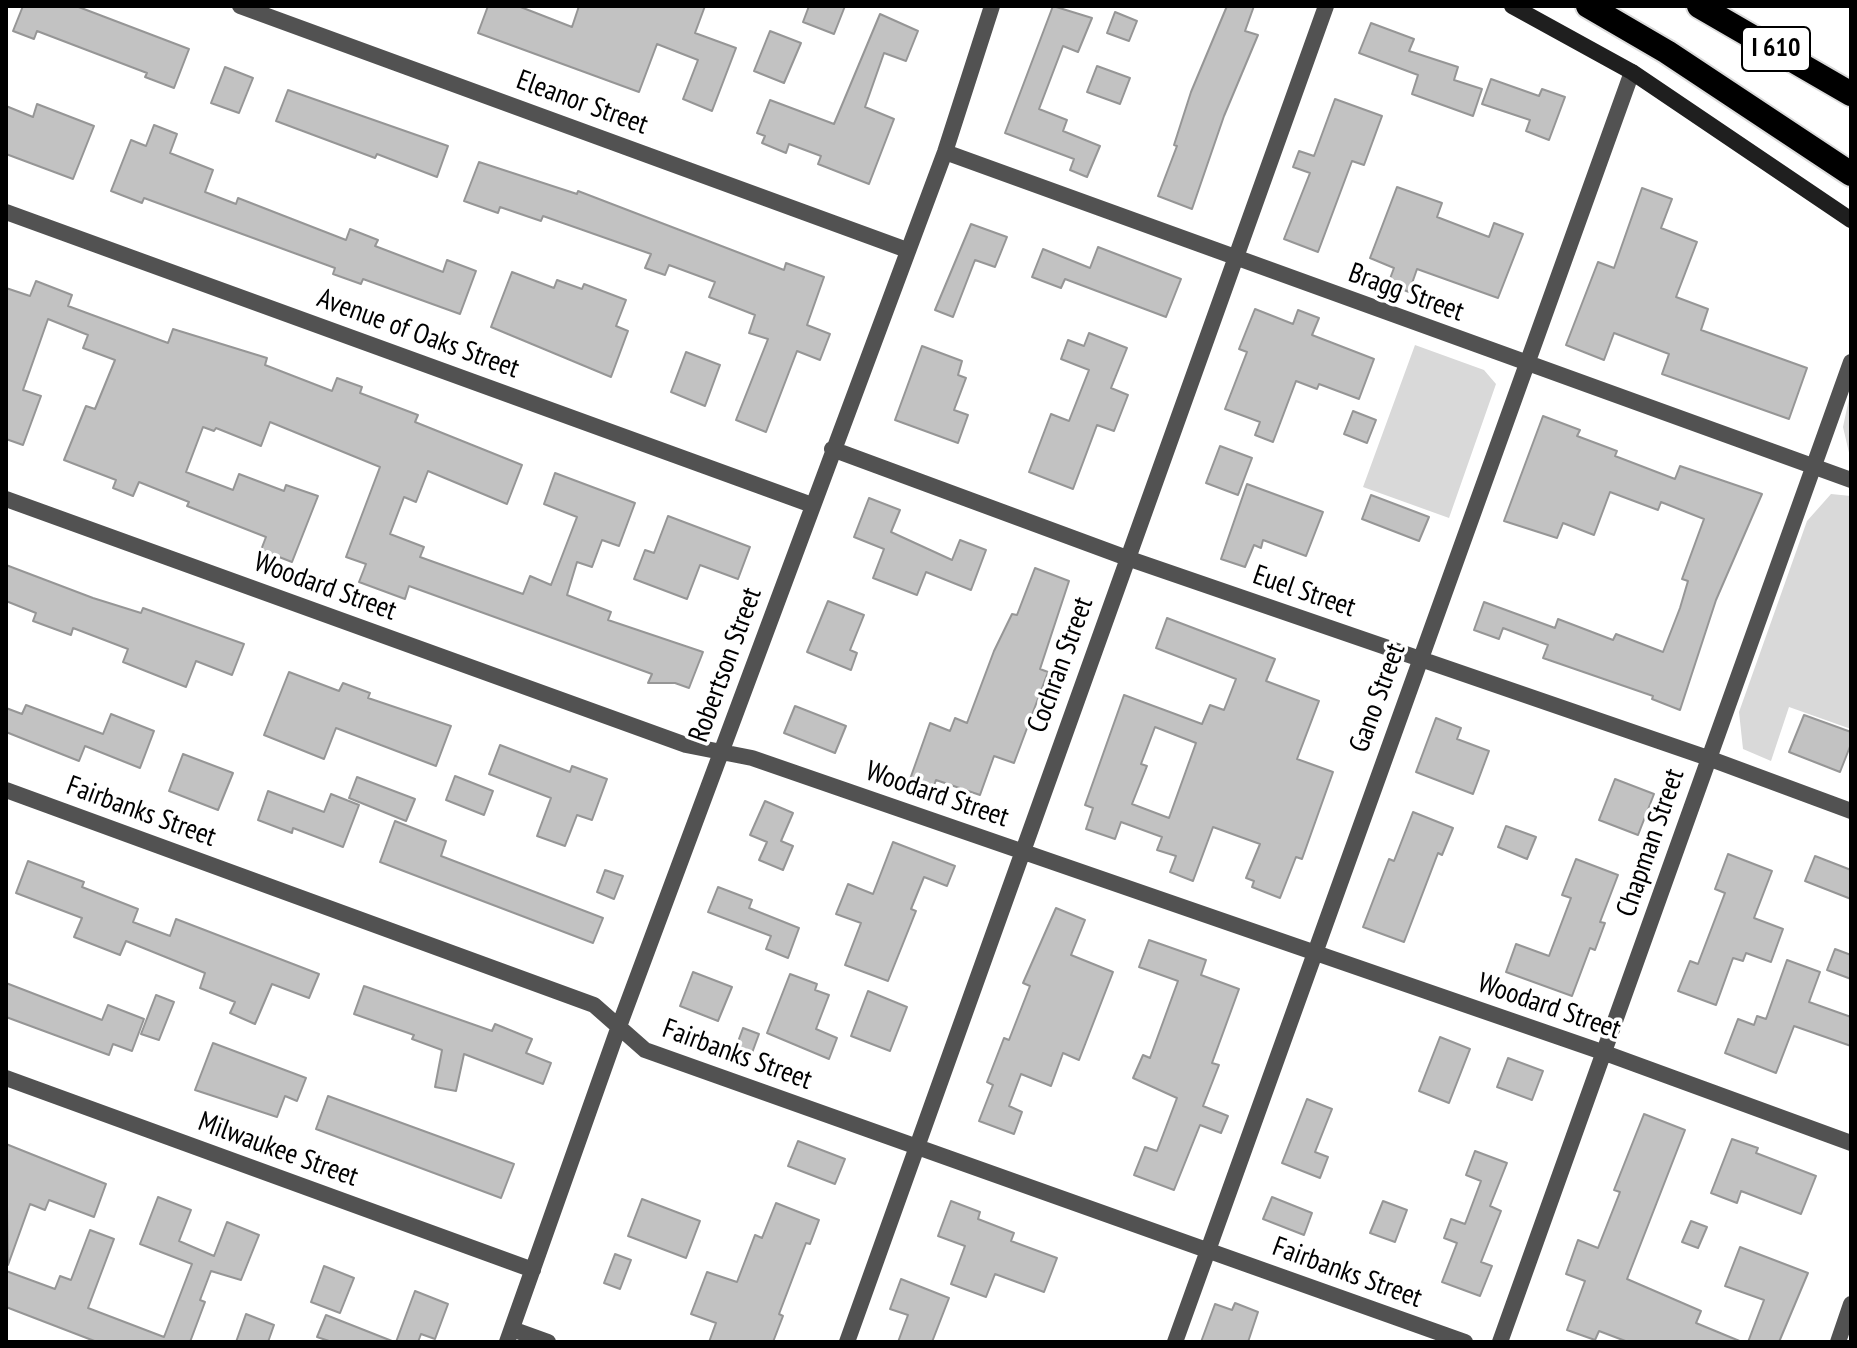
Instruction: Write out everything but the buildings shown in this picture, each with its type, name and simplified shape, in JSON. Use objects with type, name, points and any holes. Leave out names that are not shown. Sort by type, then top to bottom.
[{"type":"highway","points":[[1588,6],[1667,52],[1851,174]]},
{"type":"highway","name":"I 610","points":[[1699,6],[1851,94]]},
{"type":"main road","points":[[1512,6],[1632,72],[1851,220]]},
{"type":"street","name":"Eleanor Street","points":[[240,6],[907,250]]},
{"type":"street","name":"Robertson Street","points":[[510,1335],[618,1029],[945,152],[992,6]]},
{"type":"street","name":"Cochran Street","points":[[847,1342],[1020,851],[1326,6]]},
{"type":"street","name":"Gano Street","points":[[1175,1342],[1632,72]]},
{"type":"street","name":"Bragg Street","points":[[945,152],[1851,480]]},
{"type":"street","name":"Avenue of Oaks Street","points":[[6,212],[812,505]]},
{"type":"street","name":"Chapman Street","points":[[1500,1342],[1851,362]]},
{"type":"street","name":"Euel Street","points":[[832,449],[1127,558],[1708,758],[1851,811]]},
{"type":"street","name":"Woodard Street","points":[[6,499],[671,740],[752,758],[1605,1053],[1851,1143]]},
{"type":"street","name":"Fairbanks Street","points":[[6,790],[594,1005],[645,1050],[1465,1342]]},
{"type":"street","name":"Milwaukee Street","points":[[6,1078],[533,1270]]},
{"type":"street","points":[[1838,1342],[1851,1304]]},
{"type":"street","points":[[510,1335],[548,1342]]},
{"type":"shaded area","points":[[1415,345],[1484,370],[1496,384],[1449,518],[1363,487]]},
{"type":"shaded area","points":[[1851,389],[1851,453],[1850,457],[1843,427]]},
{"type":"shaded area","points":[[1831,494],[1851,496],[1851,729],[1789,707],[1771,761],[1743,749],[1739,712],[1807,521]]}]
